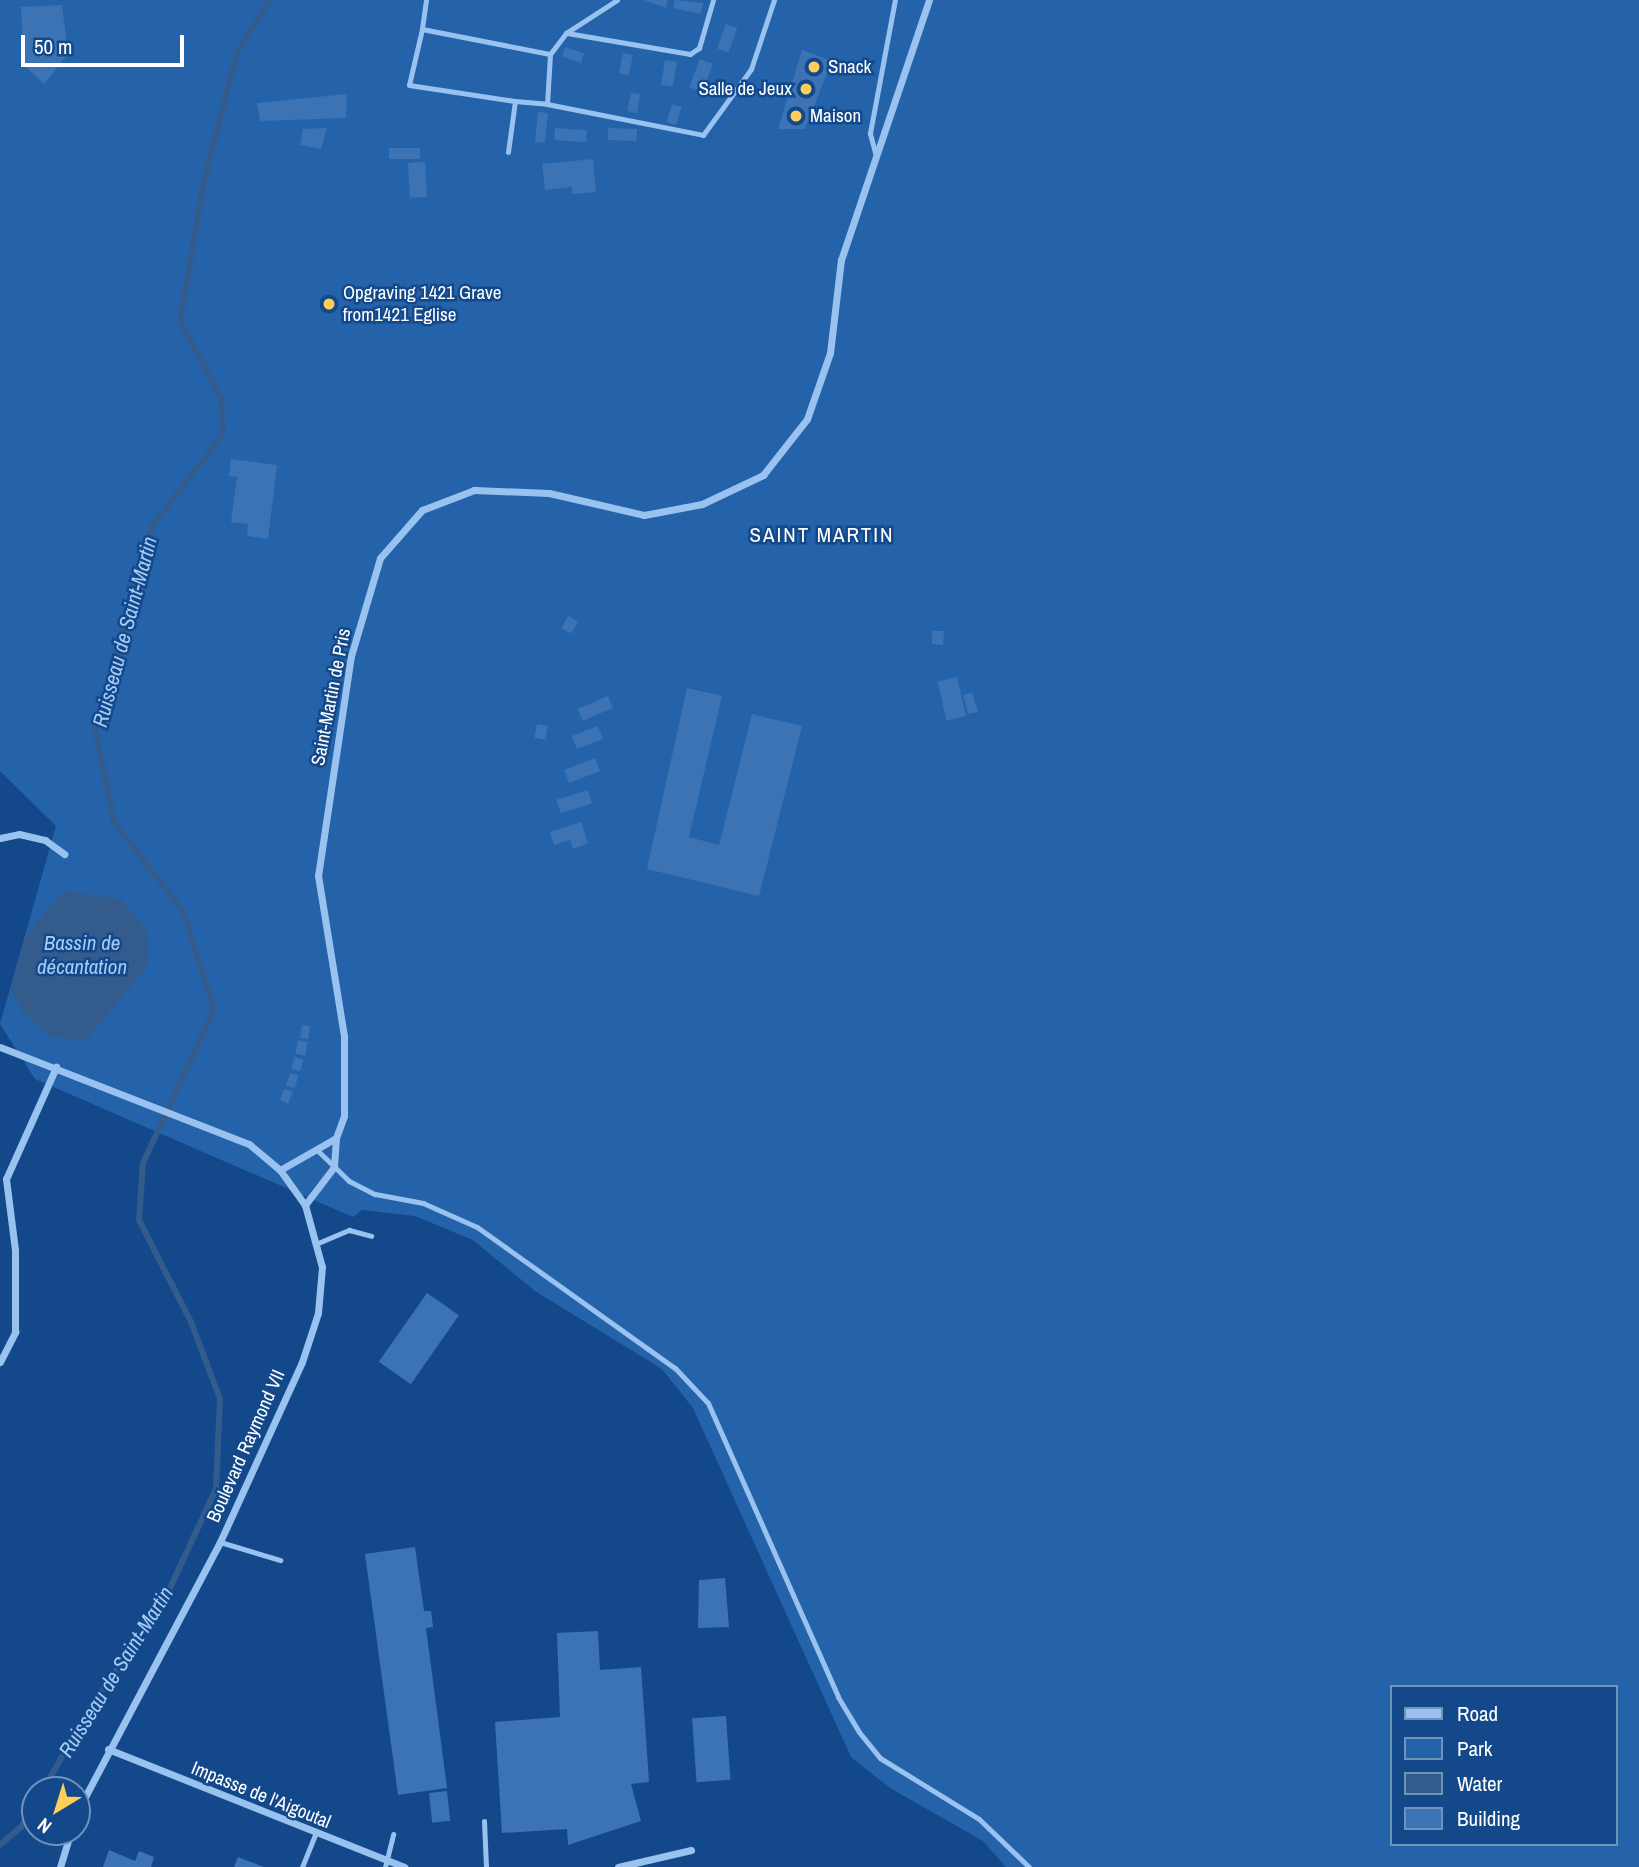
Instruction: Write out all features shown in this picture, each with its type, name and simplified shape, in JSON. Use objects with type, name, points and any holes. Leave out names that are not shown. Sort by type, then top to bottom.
[{"type":"street","name":"Saint-Martin de Pris","points":[[334,1167],[336,1138],[344,1116],[344,1036],[318,876],[351,656],[380,558],[422,510],[474,490],[549,493],[644,515],[702,504],[764,475],[807,419],[830,354],[841,260],[929,0]]},
{"type":"street","points":[[0,838],[19,834],[45,840],[64,854]]},
{"type":"street","name":"Boulevard Raymond VII","points":[[0,1047],[196,1119],[249,1144],[280,1170],[305,1205],[318,1243],[323,1287],[313,1334],[220,1542],[91,1784]]},
{"type":"street","points":[[0,1362],[15,1332],[15,1250],[6,1179],[56,1068]]},
{"type":"street","points":[[280,1170],[336,1138]]},
{"type":"street","points":[[305,1205],[334,1167]]},
{"type":"street","name":"Impasse de l'Aigoutal","points":[[108,1749],[384,1864],[404,1867]]},
{"type":"street","points":[[60,1867],[67,1846]]},
{"type":"street","points":[[618,1867],[691,1850]]},
{"type":"lane","points":[[426,0],[409,85],[547,104],[703,135],[751,69],[774,0]]},
{"type":"lane","points":[[547,104],[550,54],[566,33],[617,0]]},
{"type":"lane","points":[[566,33],[690,54],[699,48],[713,0]]},
{"type":"lane","points":[[877,159],[870,133],[895,0]]},
{"type":"lane","points":[[422,29],[550,54]]},
{"type":"lane","points":[[508,152],[515,101]]},
{"type":"lane","points":[[316,1149],[334,1167],[375,1194],[423,1203],[477,1227],[675,1368],[708,1404],[838,1697],[859,1732],[880,1758],[979,1819],[1029,1867]]},
{"type":"lane","points":[[318,1243],[349,1230],[371,1236]]},
{"type":"lane","points":[[220,1542],[280,1560]]},
{"type":"lane","points":[[484,1821],[486,1867]]},
{"type":"lane","points":[[384,1864],[393,1833]]},
{"type":"lane","points":[[302,1867],[315,1834]]},
{"type":"green space","points":[[0,0],[1639,0],[1639,1867],[1006,1867],[983,1841],[890,1788],[851,1757],[693,1408],[662,1369],[535,1291],[473,1240],[415,1216],[362,1210],[353,1217],[35,1079],[0,1024],[56,826],[0,771]]},
{"type":"water","name":"Bassin de décantation","points":[[64,891],[121,899],[144,926],[149,944],[147,967],[85,1042],[50,1036],[23,1013],[11,990],[25,935]]},
{"type":"building","points":[[644,0],[668,0],[666,8]]},
{"type":"building","points":[[675,0],[703,3],[701,14],[673,8]]},
{"type":"building","points":[[62,5],[68,54],[44,84],[24,65],[21,7]]},
{"type":"building","points":[[726,24],[737,28],[728,53],[717,48]]},
{"type":"building","points":[[565,47],[584,53],[581,63],[562,57]]},
{"type":"building","points":[[802,50],[832,61],[805,129],[778,129]]},
{"type":"building","points":[[623,53],[633,55],[629,76],[619,74]]},
{"type":"building","points":[[700,59],[713,64],[702,92],[689,87]]},
{"type":"building","points":[[665,60],[677,62],[673,87],[661,85]]},
{"type":"building","points":[[631,93],[640,94],[637,113],[627,111]]},
{"type":"building","points":[[347,94],[346,118],[260,121],[257,103]]},
{"type":"building","points":[[672,104],[682,107],[676,125],[666,122]]},
{"type":"building","points":[[538,112],[548,113],[545,143],[535,142]]},
{"type":"building","points":[[327,128],[321,149],[300,145],[303,129]]},
{"type":"building","points":[[555,128],[587,130],[586,142],[554,140]]},
{"type":"building","points":[[608,128],[637,129],[637,141],[608,140]]},
{"type":"building","points":[[389,148],[420,148],[420,159],[389,159]]},
{"type":"building","points":[[593,159],[596,192],[572,194],[572,187],[545,190],[542,164]]},
{"type":"building","points":[[425,162],[427,197],[410,198],[408,163]]},
{"type":"building","points":[[231,459],[277,465],[268,539],[247,536],[248,524],[231,522],[237,477],[229,476]]},
{"type":"building","points":[[568,616],[578,621],[571,633],[562,628]]},
{"type":"building","points":[[932,631],[944,631],[943,645],[932,644]]},
{"type":"building","points":[[957,677],[966,716],[947,720],[938,681]]},
{"type":"building","points":[[687,688],[722,696],[689,837],[719,845],[752,714],[802,726],[759,896],[647,869]]},
{"type":"building","points":[[972,693],[978,712],[968,714],[963,695]]},
{"type":"building","points":[[608,696],[613,708],[583,721],[578,709]]},
{"type":"building","points":[[537,724],[548,726],[545,740],[535,738]]},
{"type":"building","points":[[598,726],[603,739],[577,749],[572,736]]},
{"type":"building","points":[[595,758],[600,771],[569,783],[564,770]]},
{"type":"building","points":[[588,790],[592,803],[561,813],[556,800]]},
{"type":"building","points":[[581,822],[588,843],[573,849],[570,840],[554,845],[550,832]]},
{"type":"building","points":[[302,1025],[310,1026],[308,1039],[300,1038]]},
{"type":"building","points":[[298,1040],[308,1042],[305,1056],[295,1054]]},
{"type":"building","points":[[295,1057],[304,1060],[300,1071],[291,1068]]},
{"type":"building","points":[[290,1073],[299,1076],[295,1088],[286,1085]]},
{"type":"building","points":[[284,1089],[293,1092],[288,1104],[280,1100]]},
{"type":"building","points":[[427,1293],[459,1315],[411,1384],[379,1362]]},
{"type":"building","points":[[415,1547],[424,1611],[431,1611],[433,1627],[426,1628],[447,1788],[398,1795],[365,1554]]},
{"type":"building","points":[[725,1578],[729,1627],[698,1628],[699,1580]]},
{"type":"building","points":[[598,1631],[600,1670],[641,1667],[649,1782],[631,1784],[641,1821],[568,1845],[567,1829],[502,1833],[495,1722],[560,1717],[557,1633]]},
{"type":"building","points":[[726,1716],[730,1780],[697,1782],[692,1718]]},
{"type":"building","points":[[447,1791],[450,1821],[432,1823],[429,1793]]},
{"type":"building","points":[[109,1850],[135,1861],[139,1851],[154,1857],[151,1867],[103,1867]]},
{"type":"building","points":[[238,1857],[264,1867],[234,1867]]},
{"type":"waterway","name":"Ruisseau de Saint-Martin","points":[[51,1776],[89,1710],[163,1603],[216,1489],[220,1399],[191,1322],[139,1220],[143,1163],[214,1009],[183,911],[114,822],[95,728],[153,525],[223,434],[221,398],[180,321],[204,181],[237,53],[269,0]]},
{"type":"waterway","name":"Ruisseau de Saint-Martin","points":[[0,1845],[21,1827]]},
{"type":"place","name":"Snack","points":[[814,67]]},
{"type":"place","name":"Salle de Jeux","points":[[806,89]]},
{"type":"place","name":"Maison","points":[[796,116]]},
{"type":"place","name":"Opgraving 1421 Grave from1421 Eglise","points":[[329,304]]},
{"type":"district","name":"SAINT MARTIN","points":[[822,535]]}]
